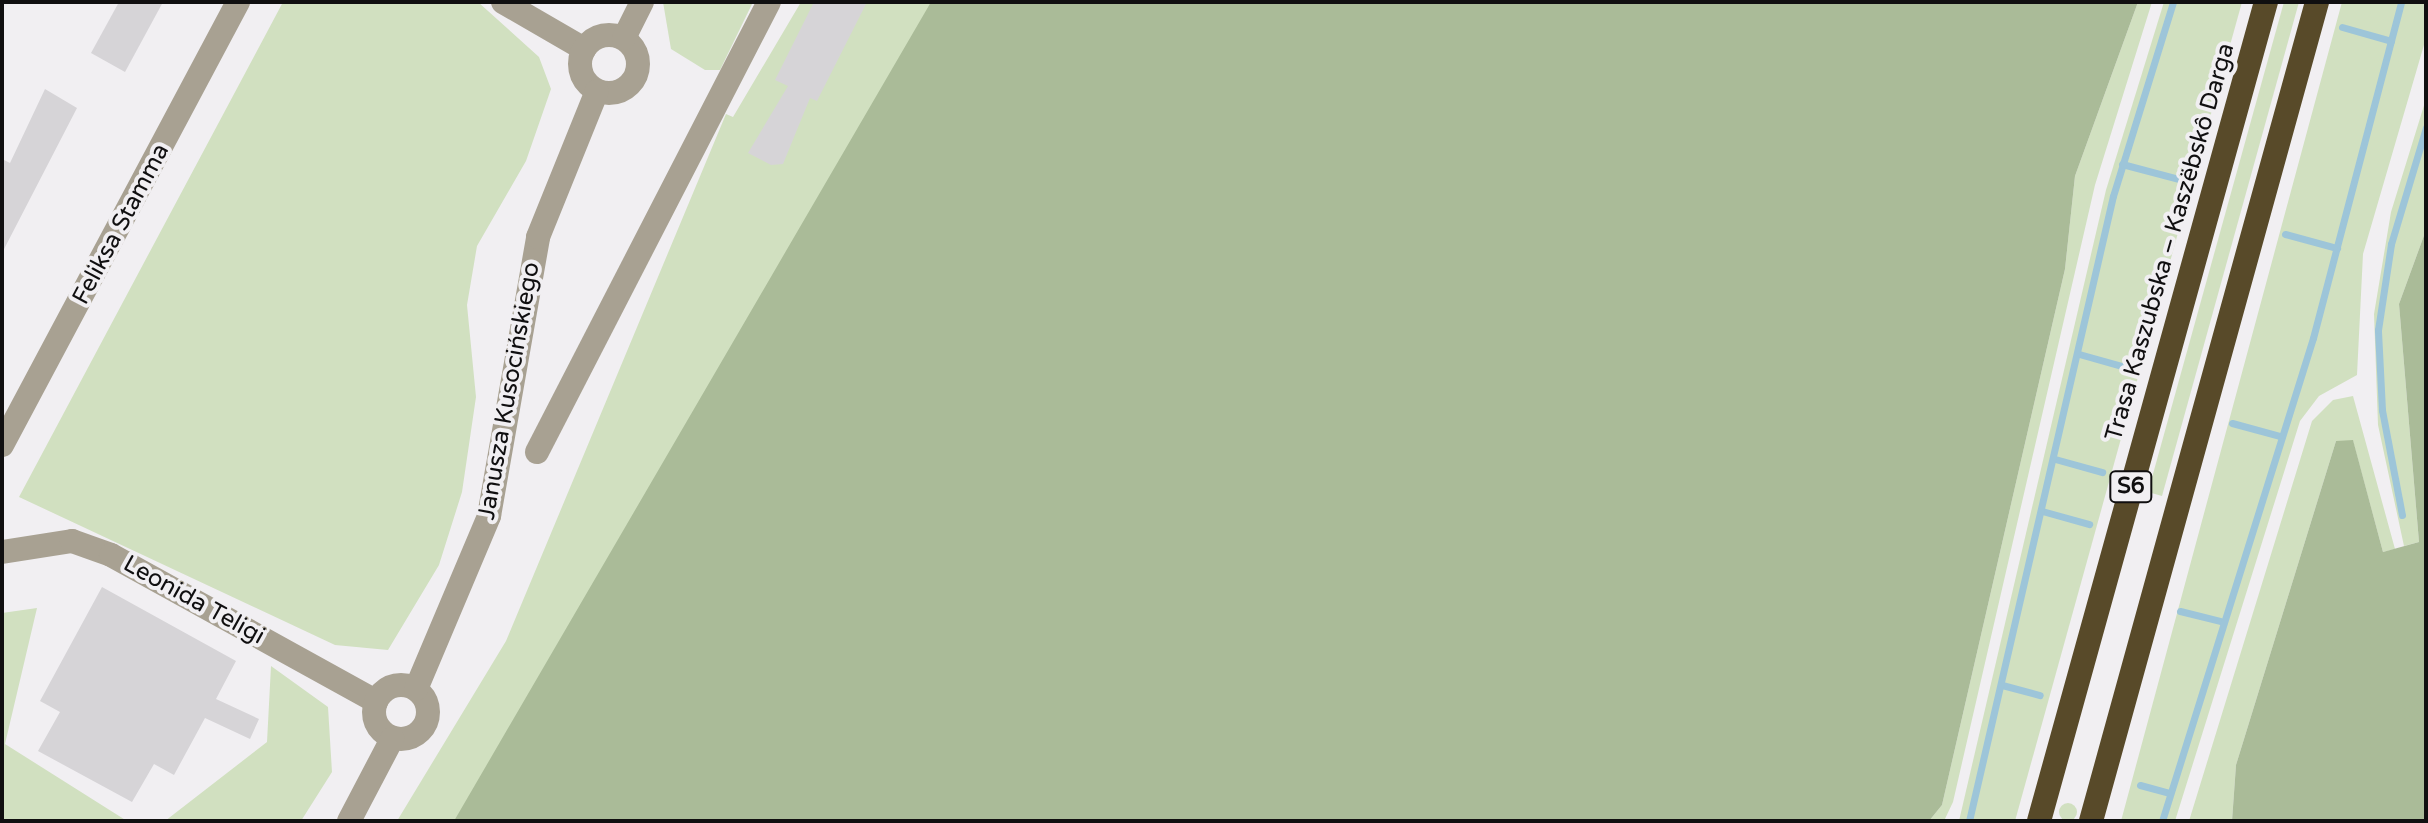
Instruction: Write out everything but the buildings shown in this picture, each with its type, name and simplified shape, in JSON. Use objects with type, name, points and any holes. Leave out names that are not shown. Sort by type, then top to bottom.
[{"type":"highway","name":"Trasa Kaszubska – Kaszëbskô Darga","points":[[2039,821],[2266,2]]},
{"type":"highway","name":"S6","points":[[2091,821],[2317,2]]},
{"type":"street","name":"Feliksa Stamma","points":[[2,445],[238,2]]},
{"type":"street","points":[[503,2],[584,49]]},
{"type":"street","points":[[624,38],[642,2]]},
{"type":"street","name":"Janusza Kusocińskiego","points":[[537,452],[769,2]]},
{"type":"street","points":[[598,36],[624,38],[637,52],[634,79],[622,90],[597,91],[583,77],[584,49],[598,36]]},
{"type":"street","name":"Janusza Kusocińskiego","points":[[416,689],[489,516],[538,237],[597,91]]},
{"type":"street","name":"Leonida Teligi","points":[[2,552],[72,541],[111,555],[376,701]]},
{"type":"street","points":[[349,821],[392,739],[424,729],[428,707],[416,689],[393,686],[376,701],[376,724],[392,739]]},
{"type":"green space","points":[[283,2],[478,2],[539,57],[551,89],[526,161],[477,246],[467,305],[476,397],[462,492],[439,565],[388,650],[335,645],[19,497]]},
{"type":"green space","points":[[663,2],[753,2],[720,70],[705,70],[671,49]]},
{"type":"green space","points":[[801,2],[932,2],[457,821],[397,821],[506,641],[726,114],[733,117]]},
{"type":"green space","points":[[931,2],[2138,2],[2075,176],[2065,269],[1942,805],[1929,821],[454,821]]},
{"type":"green space","points":[[2138,2],[2152,2],[2095,185],[1953,802],[1944,821],[1929,821],[1942,805],[2065,269],[2075,176]]},
{"type":"green space","points":[[2164,2],[2242,2],[2015,821],[1959,821],[2106,190]]},
{"type":"green space","points":[[2284,2],[2299,2],[2162,496],[2148,492]]},
{"type":"green space","points":[[2342,2],[2426,2],[2426,38],[2363,254],[2357,375],[2319,396],[2300,421],[2175,821],[2121,821]]},
{"type":"green space","points":[[2426,99],[2426,230],[2399,304],[2419,542],[2404,546],[2378,425],[2374,314],[2391,212]]},
{"type":"green space","points":[[2426,230],[2426,821],[2232,821],[2236,765],[2336,441],[2353,440],[2383,552],[2419,542],[2399,304]]},
{"type":"green space","points":[[2353,396],[2395,549],[2383,552],[2353,441],[2336,441],[2236,765],[2232,821],[2189,821],[2312,421],[2333,400]]},
{"type":"green space","points":[[37,608],[5,744],[127,821],[2,821],[2,613]]},
{"type":"green space","points":[[271,666],[328,707],[332,772],[301,821],[165,821],[267,742]]},
{"type":"green space","points":[[2068,803],[2077,812],[2068,821],[2059,812]]},
{"type":"waterway","points":[[1969,821],[2113,196],[2173,2]]},
{"type":"waterway","points":[[2162,821],[2313,338],[2401,2]]},
{"type":"waterway","points":[[2342,27],[2391,41]]},
{"type":"waterway","points":[[2402,515],[2382,410],[2378,330],[2391,244],[2426,127]]},
{"type":"waterway","points":[[2122,164],[2186,181]]},
{"type":"waterway","points":[[2285,234],[2337,248]]},
{"type":"waterway","points":[[2079,354],[2132,369]]},
{"type":"waterway","points":[[2232,423],[2280,436]]},
{"type":"waterway","points":[[2055,459],[2102,472]]},
{"type":"waterway","points":[[2042,511],[2089,524]]},
{"type":"waterway","points":[[2180,611],[2220,621]]},
{"type":"waterway","points":[[2002,685],[2040,695]]},
{"type":"waterway","points":[[2140,785],[2170,793]]}]
